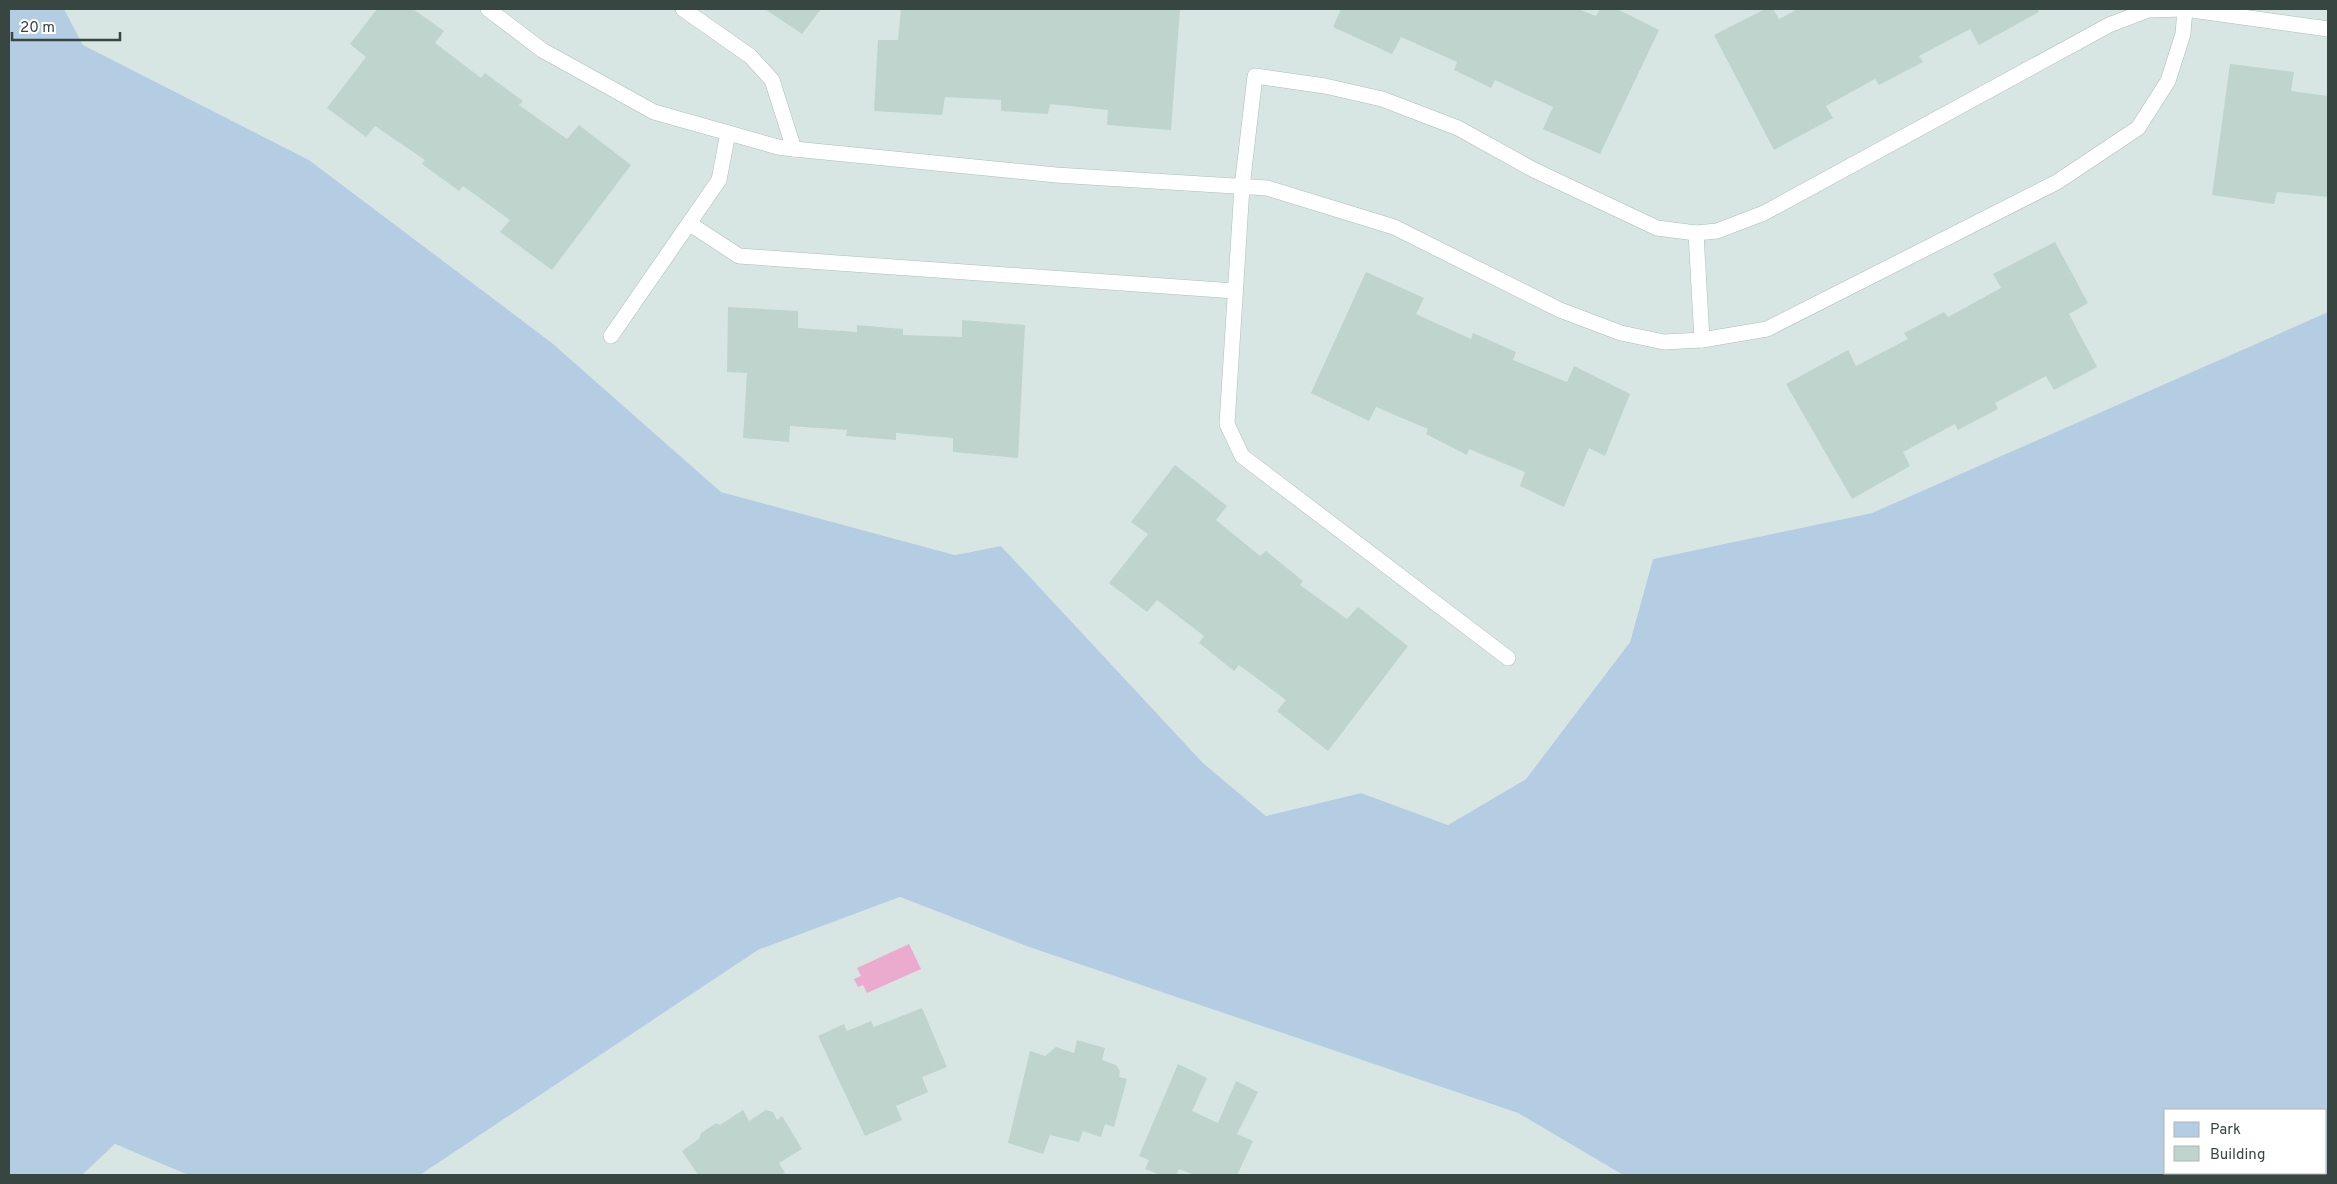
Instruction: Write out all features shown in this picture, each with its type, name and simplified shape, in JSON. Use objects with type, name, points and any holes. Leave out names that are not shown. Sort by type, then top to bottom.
[{"type":"lane","points":[[488,9],[542,50],[654,112],[728,133],[778,147],[794,149],[1056,175],[1267,188],[1394,227],[1560,310],[1622,333],[1664,342],[1702,340],[1767,329],[2058,182],[2138,128],[2168,81],[2183,34],[2185,9]]},
{"type":"lane","points":[[683,9],[750,56],[772,80],[794,149]]},
{"type":"lane","points":[[1508,658],[1242,456],[1227,424],[1242,187],[1255,76],[1325,86],[1382,99],[1458,128],[1534,170],[1657,228],[1696,233],[1717,231],[1764,213],[2108,25],[2148,10],[2185,9],[2328,29]]},
{"type":"lane","points":[[611,336],[719,180],[728,133]]},
{"type":"lane","points":[[690,224],[739,256],[1235,291]]},
{"type":"lane","points":[[1696,233],[1702,340]]},
{"type":"shaded area","points":[[64,9],[2328,9],[2328,312],[1872,513],[1653,559],[1630,642],[1526,779],[1448,825],[1361,793],[1266,816],[1203,763],[1001,546],[955,555],[721,492],[552,343],[309,160],[83,45]]},
{"type":"shaded area","points":[[900,897],[1029,947],[1518,1113],[1623,1175],[420,1175],[758,950]]},
{"type":"shaded area","points":[[909,944],[921,969],[867,993],[863,985],[858,987],[854,979],[861,976],[857,968]]},
{"type":"shaded area","points":[[115,1144],[188,1175],[82,1175]]},
{"type":"green space","points":[[9,9],[64,9],[83,45],[309,160],[552,343],[721,492],[955,555],[1001,546],[1203,763],[1266,816],[1361,793],[1448,825],[1526,779],[1630,642],[1653,559],[1872,513],[2328,312],[2328,1175],[1623,1175],[1518,1113],[1029,947],[900,897],[758,950],[420,1175],[188,1175],[115,1144],[82,1175],[9,1175]]},
{"type":"building","points":[[377,9],[413,9],[444,31],[435,43],[481,78],[485,73],[523,101],[519,105],[567,139],[579,125],[631,165],[552,270],[500,232],[510,220],[463,186],[459,191],[422,164],[425,160],[375,126],[366,137],[327,108],[366,57],[350,44]]},
{"type":"building","points":[[765,9],[821,9],[802,34]]},
{"type":"building","points":[[901,9],[1180,9],[1171,130],[1107,125],[1108,110],[1050,104],[1048,114],[1001,111],[1001,100],[945,97],[942,115],[874,111],[878,40],[898,40]]},
{"type":"building","points":[[1341,9],[1578,9],[1596,16],[1600,9],[1617,9],[1659,30],[1600,154],[1543,129],[1553,107],[1495,80],[1491,88],[1454,70],[1457,62],[1401,37],[1392,54],[1333,27]]},
{"type":"building","points":[[1765,9],[1773,9],[1779,19],[1798,9],[2037,9],[2039,12],[1979,45],[1970,29],[1919,56],[1923,62],[1879,85],[1875,79],[1826,106],[1833,118],[1774,150],[1714,35]]},
{"type":"building","points":[[2230,64],[2294,72],[2291,91],[2328,96],[2328,197],[2277,192],[2274,204],[2212,195]]},
{"type":"building","points":[[2055,242],[2088,303],[2069,314],[2097,367],[2054,390],[2046,376],[1995,403],[1998,409],[1958,430],[1955,424],[1903,452],[1910,466],[1852,499],[1786,384],[1848,350],[1856,366],[1908,339],[1904,333],[1944,312],[1948,317],[2001,288],[1993,274]]},
{"type":"building","points":[[1366,272],[1424,298],[1416,314],[1471,339],[1473,333],[1516,352],[1513,360],[1567,382],[1574,366],[1630,394],[1605,456],[1589,448],[1564,507],[1520,486],[1525,472],[1469,449],[1467,455],[1426,434],[1428,429],[1376,407],[1369,421],[1311,393]]},
{"type":"building","points":[[728,307],[798,311],[798,328],[857,332],[857,325],[903,329],[903,335],[962,337],[962,320],[1025,325],[1018,458],[953,452],[953,438],[896,433],[896,440],[846,436],[847,430],[790,426],[789,442],[743,438],[747,373],[727,372]]},
{"type":"building","points":[[1175,465],[1227,506],[1216,520],[1260,556],[1266,551],[1303,581],[1300,585],[1347,619],[1358,607],[1408,646],[1328,751],[1277,711],[1286,700],[1239,665],[1234,671],[1199,643],[1204,636],[1157,600],[1147,612],[1109,583],[1148,534],[1131,522]]},
{"type":"building","points":[[922,1008],[947,1067],[922,1077],[928,1092],[896,1106],[902,1120],[865,1136],[818,1036],[844,1024],[847,1031],[871,1021],[874,1027]]},
{"type":"building","points":[[1077,1040],[1105,1048],[1102,1060],[1116,1065],[1120,1071],[1119,1077],[1127,1079],[1114,1127],[1105,1124],[1101,1137],[1083,1131],[1079,1142],[1050,1135],[1043,1154],[1008,1143],[1030,1051],[1045,1056],[1056,1047],[1074,1053]]},
{"type":"building","points":[[1178,1064],[1207,1078],[1192,1111],[1218,1123],[1236,1081],[1258,1092],[1237,1134],[1253,1141],[1237,1175],[1195,1175],[1179,1169],[1176,1175],[1160,1175],[1145,1169],[1149,1160],[1139,1156]]},
{"type":"building","points":[[743,1110],[749,1121],[766,1110],[773,1112],[777,1120],[782,1116],[802,1149],[779,1163],[785,1173],[780,1175],[698,1175],[682,1151],[699,1139],[701,1133],[716,1123],[720,1125]]}]
